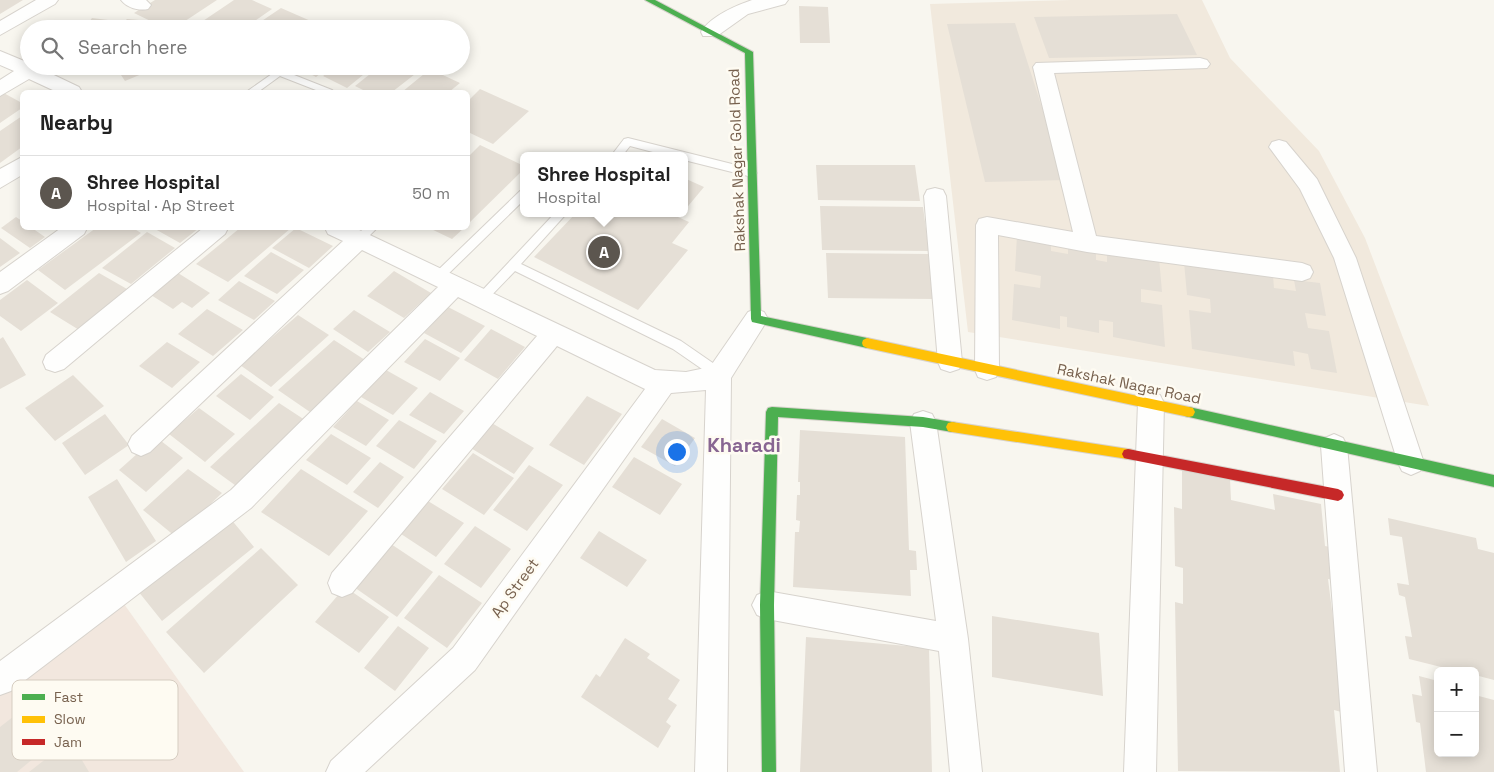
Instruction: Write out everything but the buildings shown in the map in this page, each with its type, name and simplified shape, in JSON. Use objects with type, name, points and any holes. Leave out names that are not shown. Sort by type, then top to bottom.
[{"type":"street","points":[[0,29],[49,0]]},
{"type":"street","name":"Rakshak Nagar Gold Road","points":[[649,0],[749,52],[756,320]]},
{"type":"street","points":[[710,32],[736,12],[755,4],[779,0]]},
{"type":"street","points":[[0,57],[20,67]]},
{"type":"street","points":[[1087,243],[1043,67],[1200,64]]},
{"type":"street","points":[[0,89],[22,75]]},
{"type":"street","points":[[36,75],[68,90]]},
{"type":"street","points":[[1280,147],[1309,185],[1345,258],[1411,462]]},
{"type":"street","points":[[0,180],[20,166]]},
{"type":"street","points":[[934,196],[950,362]]},
{"type":"street","points":[[987,370],[987,225],[1087,243],[1302,272]]},
{"type":"street","points":[[0,285],[73,230]]},
{"type":"street","points":[[55,362],[215,230]]},
{"type":"street","points":[[346,230],[365,234],[447,281],[651,380],[664,383],[701,380],[719,374]]},
{"type":"street","points":[[141,444],[365,234]]},
{"type":"street","points":[[0,680],[241,499],[447,281]]},
{"type":"street","points":[[711,772],[719,374],[756,320]]},
{"type":"street","name":"Rakshak Nagar Road","points":[[756,320],[1151,403],[1334,446],[1494,480]]},
{"type":"street","points":[[342,583],[554,332]]},
{"type":"street","name":"Ap Street","points":[[342,772],[464,659],[664,383]]},
{"type":"street","points":[[1140,772],[1151,403]]},
{"type":"street","points":[[769,772],[767,605],[772,412],[923,422],[1150,458],[1338,495]]},
{"type":"street","points":[[923,422],[953,639],[966,772]]},
{"type":"street","points":[[1334,446],[1361,772]]},
{"type":"street","points":[[767,605],[953,639]]},
{"type":"lane","points":[[255,90],[275,75]]},
{"type":"lane","points":[[286,75],[324,90]]},
{"type":"lane","points":[[619,152],[628,142],[668,152]]},
{"type":"lane","points":[[688,157],[752,173]]},
{"type":"lane","points":[[447,281],[520,199]]},
{"type":"lane","points":[[482,298],[558,217]]},
{"type":"lane","points":[[512,265],[677,345],[719,374]]},
{"type":"shaded area","points":[[1071,0],[1202,0],[1230,58],[1319,151],[1365,238],[1429,406],[968,332],[930,4]]},
{"type":"shaded area","points":[[124,604],[244,772],[0,772],[0,693],[12,684],[12,760],[178,760],[178,680],[18,680]]},
{"type":"traffic: fast","points":[[649,0],[749,52],[756,319],[867,343]]},
{"type":"traffic: fast","points":[[769,772],[767,605],[772,412],[923,422],[952,427]]},
{"type":"traffic: fast","points":[[1189,412],[1494,481]]},
{"type":"traffic: slow","points":[[867,343],[1189,412]]},
{"type":"traffic: slow","points":[[952,427],[1128,454]]},
{"type":"traffic: jam","points":[[1128,454],[1338,495]]},
{"type":"place","name":"Shree Hospital","points":[[604,252]]},
{"type":"district","name":"Kharadi","points":[[744,445]]}]
